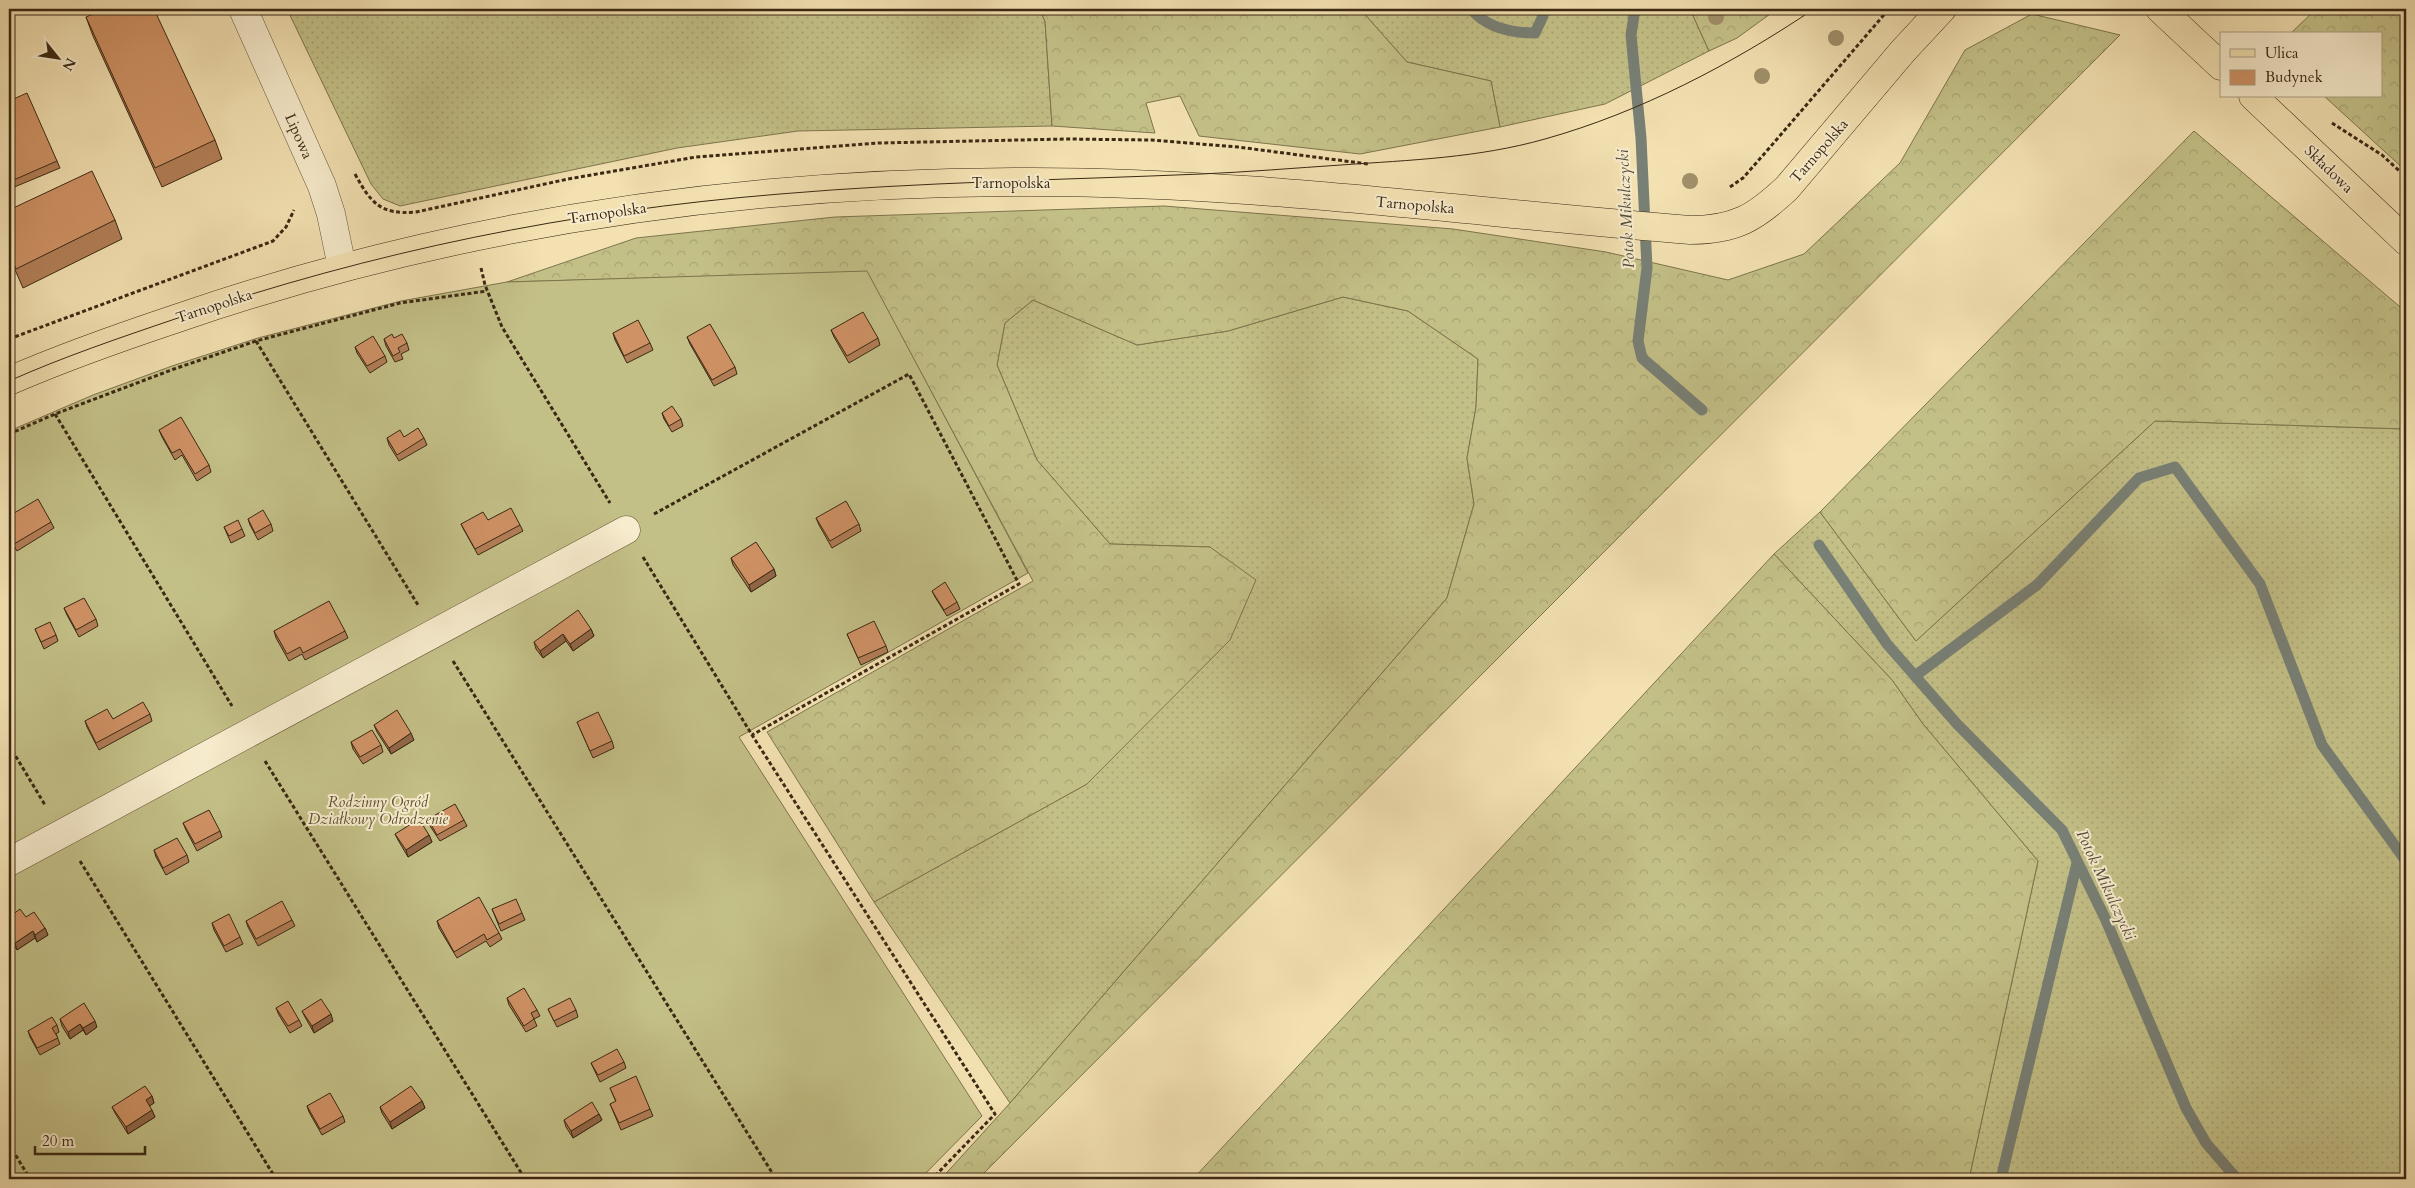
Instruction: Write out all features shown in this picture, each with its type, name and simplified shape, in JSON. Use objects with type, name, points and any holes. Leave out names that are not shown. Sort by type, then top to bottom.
[{"type":"main road","name":"Tarnopolska","points":[[9,381],[119,338],[226,301],[342,267],[474,236],[585,215],[736,198],[852,188],[1014,182],[1198,187],[1690,230],[1730,227],[1747,220],[1767,207],[1808,165],[1903,51],[1942,9]]},
{"type":"main road","points":[[2160,9],[2220,65]]},
{"type":"main road","name":"Składowa","points":[[2255,98],[2406,241]]},
{"type":"street","name":"Lipowa","points":[[243,9],[322,186],[331,214],[342,267]]},
{"type":"street","points":[[9,862],[626,530]]},
{"type":"path","points":[[1724,192],[1743,178],[1888,9]]},
{"type":"path","points":[[2325,118],[2382,155],[2406,177]]},
{"type":"path","points":[[9,340],[273,241],[290,220],[294,213],[294,205]]},
{"type":"path","points":[[474,236],[487,291],[502,327],[752,735],[994,1114],[932,1179]]},
{"type":"path","points":[[9,434],[55,414],[174,369],[256,341],[391,305],[487,291]]},
{"type":"path","points":[[256,341],[434,632],[776,1179]]},
{"type":"path","points":[[626,530],[909,374],[1019,584],[752,735]]},
{"type":"path","points":[[55,414],[248,732],[525,1179]]},
{"type":"path","points":[[9,745],[276,1179]]},
{"type":"path","points":[[9,1144],[30,1179]]},
{"type":"green space","points":[[287,9],[1039,9],[1045,21],[1052,126],[798,131],[677,148],[400,206],[383,199],[371,184]]},
{"type":"green space","points":[[1039,9],[1360,9],[1407,62],[1491,81],[1500,127],[1360,154],[1199,136],[1180,96],[1146,103],[1155,133],[1052,126],[1045,21]]},
{"type":"green space","points":[[1360,9],[1690,9],[1709,51],[1605,104],[1500,127],[1491,81],[1407,62]]},
{"type":"green space","points":[[1690,9],[1777,9],[1737,38],[1709,51]]},
{"type":"green space","points":[[2316,9],[2406,9],[2406,171],[2326,98],[2382,98],[2382,32],[2292,32]]},
{"type":"green space","points":[[2032,14],[2120,35],[978,1179],[941,1179],[1010,1103],[1447,598],[1474,504],[1467,458],[1476,407],[1478,359],[1408,311],[1343,297],[1228,331],[1137,345],[1033,300],[1005,323],[997,365],[1037,460],[1110,544],[1210,547],[1256,580],[1230,640],[1087,784],[874,902],[767,732],[1033,581],[867,272],[507,282],[636,238],[835,217],[1164,206],[1453,229],[1606,252],[1728,280],[1804,254],[1900,163],[1965,50]]},
{"type":"green space","points":[[2194,131],[2406,312],[2406,429],[2155,421],[1916,641],[1820,512]]},
{"type":"green space","name":"Rodzinny Ogród Działkowy Odrodzenie","points":[[867,271],[1028,573],[739,737],[982,1116],[920,1179],[9,1179],[9,431],[93,395],[172,366],[258,338],[401,301],[507,282]]},
{"type":"green space","points":[[1343,297],[1408,311],[1478,359],[1476,407],[1467,458],[1474,504],[1447,598],[1010,1103],[874,902],[1087,784],[1210,547],[1110,544],[1037,460],[997,365],[1005,323],[1033,300],[1137,345],[1228,331]]},
{"type":"green space","points":[[2155,421],[2406,429],[2406,1179],[1969,1179],[2038,861],[1923,724],[1892,680],[1774,554],[1820,512],[1916,641]]},
{"type":"green space","points":[[1774,554],[1892,680],[1923,724],[2038,861],[1969,1179],[1193,1179]]},
{"type":"building","points":[[105,9],[154,9],[215,140],[155,168],[86,17]]},
{"type":"building","points":[[27,93],[57,161],[9,182],[9,101]]},
{"type":"building","points":[[92,171],[115,220],[16,269],[9,252],[9,210]]},
{"type":"building","points":[[863,312],[878,338],[847,356],[831,330]]},
{"type":"building","points":[[638,320],[650,343],[624,356],[613,333]]},
{"type":"building","points":[[710,324],[735,367],[712,380],[687,337]]},
{"type":"building","points":[[392,334],[394,338],[402,334],[407,343],[398,348],[400,352],[393,356],[384,339]]},
{"type":"building","points":[[373,336],[385,356],[367,366],[355,347]]},
{"type":"building","points":[[672,406],[681,419],[669,426],[662,413]]},
{"type":"building","points":[[181,417],[209,465],[195,474],[180,449],[172,453],[159,430]]},
{"type":"building","points":[[418,428],[424,438],[397,455],[387,438],[400,430],[404,437]]},
{"type":"building","points":[[38,499],[51,522],[14,544],[9,535],[9,516]]},
{"type":"building","points":[[846,501],[859,524],[830,541],[816,518]]},
{"type":"building","points":[[511,508],[520,525],[475,549],[461,524],[483,512],[488,520]]},
{"type":"building","points":[[263,510],[271,524],[255,533],[248,519]]},
{"type":"building","points":[[238,520],[242,529],[229,536],[224,527]]},
{"type":"building","points":[[756,542],[774,569],[749,585],[731,558]]},
{"type":"building","points":[[945,582],[957,602],[944,610],[932,591]]},
{"type":"building","points":[[84,598],[96,619],[76,630],[64,608]]},
{"type":"building","points":[[329,601],[345,631],[303,653],[300,647],[287,654],[274,631]]},
{"type":"building","points":[[578,610],[591,629],[570,644],[563,634],[540,651],[534,642]]},
{"type":"building","points":[[874,621],[886,646],[858,658],[847,634]]},
{"type":"building","points":[[50,622],[56,635],[41,642],[35,629]]},
{"type":"building","points":[[143,702],[150,714],[96,743],[85,721],[107,709],[113,719]]},
{"type":"building","points":[[397,710],[411,733],[389,748],[374,725]]},
{"type":"building","points":[[598,712],[612,741],[590,751],[577,722]]},
{"type":"building","points":[[372,730],[381,745],[360,757],[351,742]]},
{"type":"building","points":[[455,804],[464,820],[437,835],[428,819]]},
{"type":"building","points":[[209,810],[220,831],[195,844],[183,823]]},
{"type":"building","points":[[419,819],[429,835],[406,850],[395,834]]},
{"type":"building","points":[[177,838],[187,855],[163,868],[154,850]]},
{"type":"building","points":[[479,897],[499,933],[487,940],[484,934],[454,952],[437,921]]},
{"type":"building","points":[[516,899],[522,913],[499,924],[492,909]]},
{"type":"building","points":[[282,901],[292,920],[256,939],[246,921]]},
{"type":"building","points":[[20,909],[26,917],[34,912],[45,928],[35,935],[33,931],[15,943],[9,934],[9,917]]},
{"type":"building","points":[[229,914],[240,937],[224,946],[212,923]]},
{"type":"building","points":[[524,988],[537,1010],[531,1013],[534,1019],[524,1026],[507,998]]},
{"type":"building","points":[[570,998],[576,1010],[554,1021],[548,1009]]},
{"type":"building","points":[[321,999],[331,1014],[312,1026],[302,1011]]},
{"type":"building","points":[[288,1001],[299,1020],[288,1026],[276,1008]]},
{"type":"building","points":[[84,1003],[95,1021],[83,1028],[80,1024],[68,1032],[60,1019]]},
{"type":"building","points":[[52,1017],[57,1025],[52,1028],[58,1038],[37,1048],[28,1031]]},
{"type":"building","points":[[617,1049],[624,1062],[598,1075],[591,1063]]},
{"type":"building","points":[[636,1076],[650,1109],[619,1123],[610,1104],[616,1101],[610,1088]]},
{"type":"building","points":[[145,1086],[152,1096],[146,1100],[152,1110],[126,1127],[112,1107]]},
{"type":"building","points":[[411,1086],[422,1101],[390,1122],[380,1107]]},
{"type":"building","points":[[330,1093],[343,1116],[320,1129],[307,1106]]},
{"type":"building","points":[[592,1102],[599,1114],[571,1131],[564,1120]]},
{"type":"waterway","name":"Potok Mikulczycki","points":[[1471,9],[1484,21],[1492,25],[1517,32],[1535,33],[1543,16],[1542,9]]},
{"type":"waterway","name":"Potok Mikulczycki","points":[[1635,9],[1631,35],[1641,138],[1647,268],[1638,341],[1642,358],[1702,410]]},
{"type":"waterway","points":[[1915,676],[2037,585],[2139,478],[2175,467],[2260,584],[2322,745],[2406,861]]},
{"type":"waterway","name":"Potok Mikulczycki","points":[[1819,545],[1887,644],[1957,724],[2062,830],[2105,918],[2186,1108],[2206,1143],[2237,1179]]},
{"type":"waterway","points":[[2001,1179],[2077,863]]},
{"type":"tram line","points":[[9,381],[70,356],[154,326],[324,273],[474,237],[625,211],[702,201],[833,190],[1219,173],[1393,162],[1469,154],[1520,145],[1581,128],[1651,101],[1751,49],[1814,9]]}]
